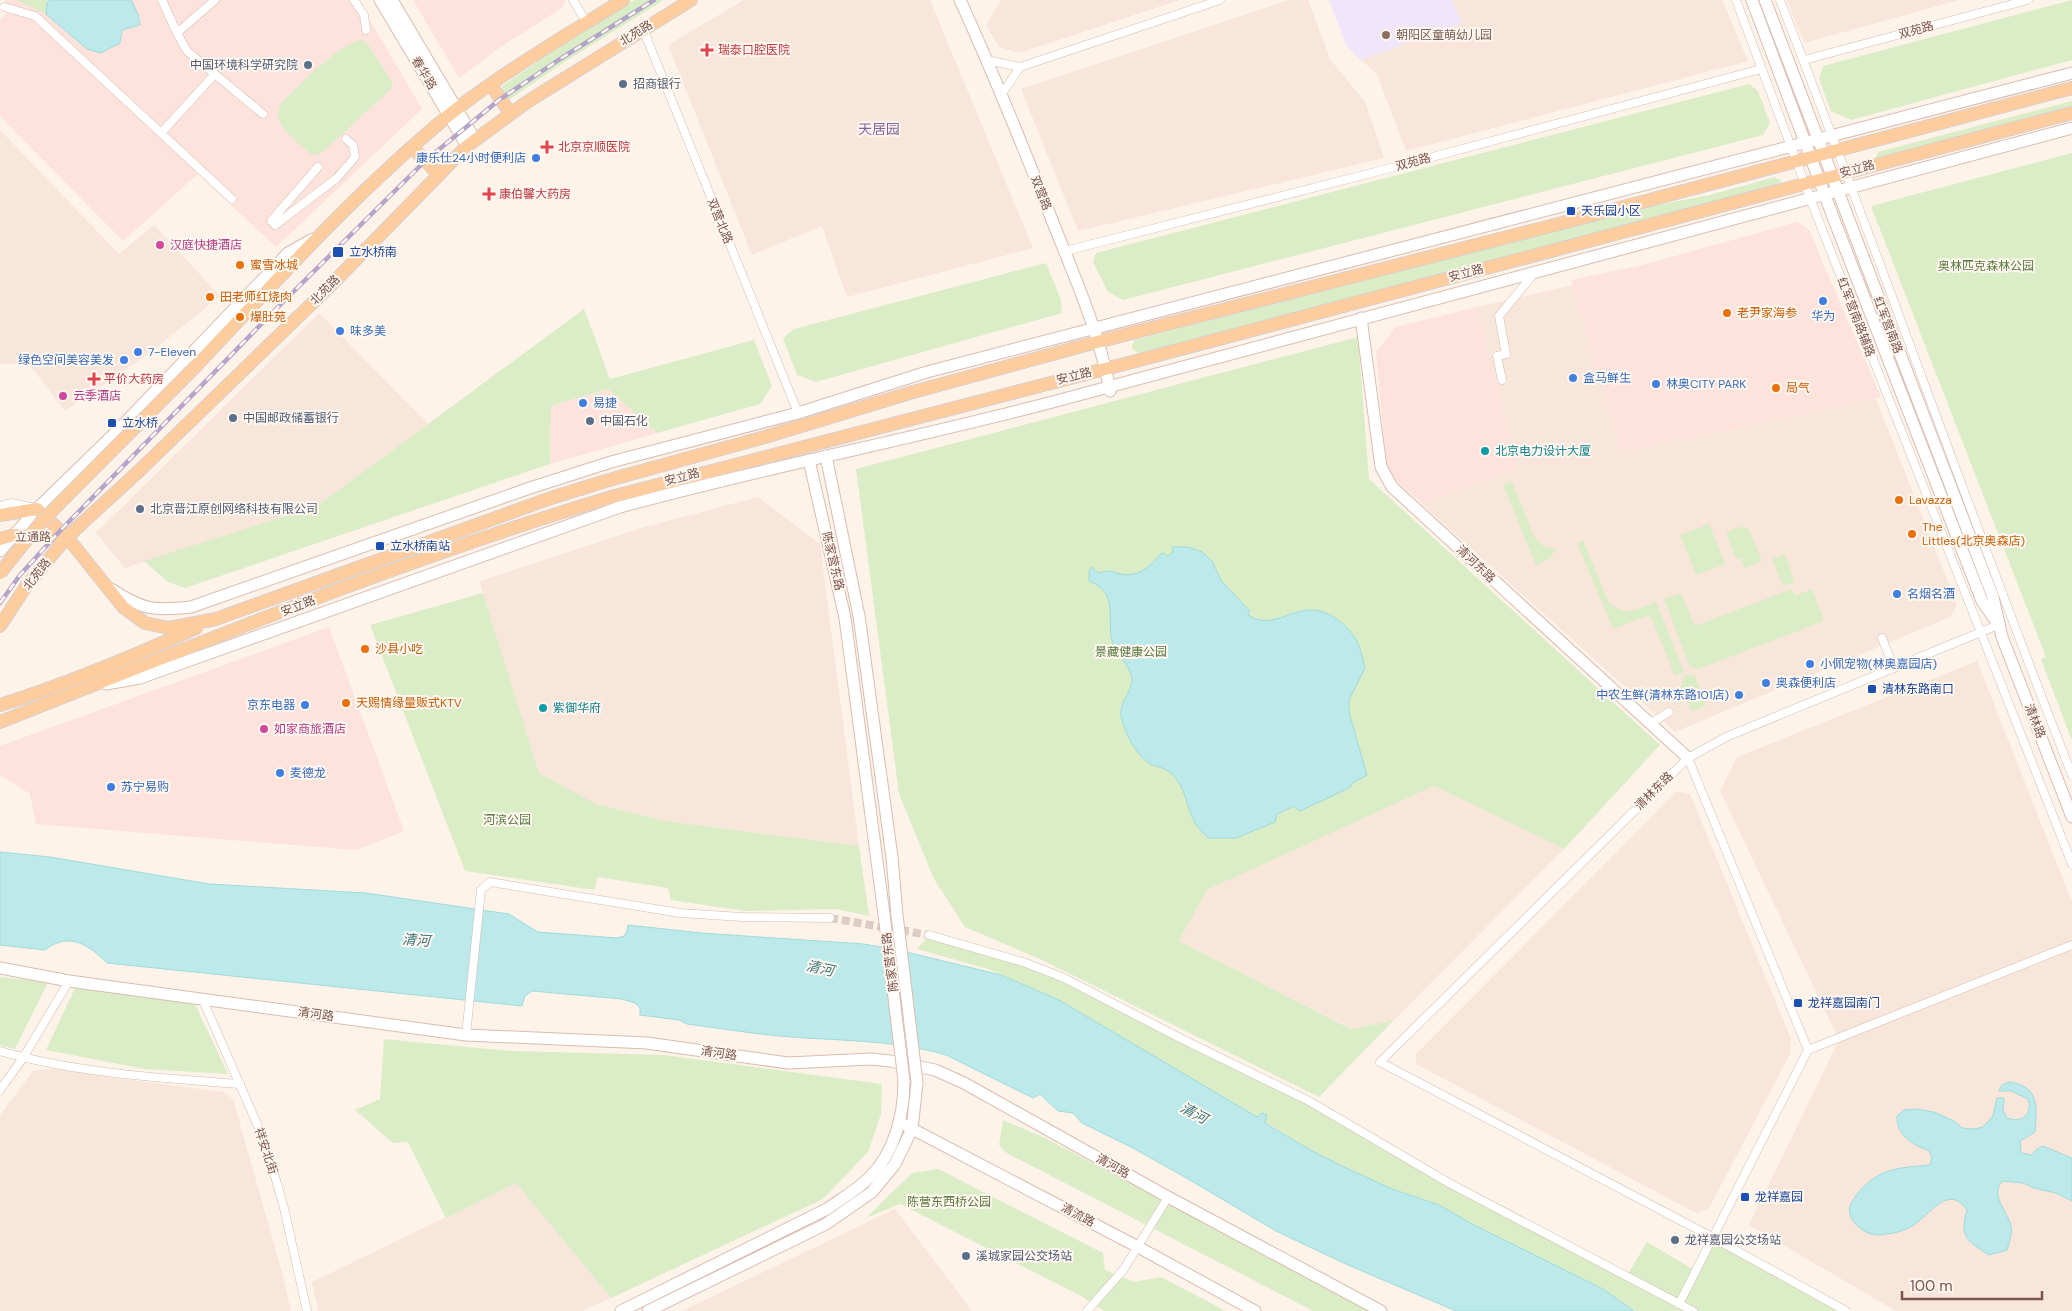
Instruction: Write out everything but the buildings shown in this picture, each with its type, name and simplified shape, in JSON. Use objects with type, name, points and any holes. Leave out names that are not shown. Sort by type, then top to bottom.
[{"type":"main road","points":[[0,573],[42,521],[196,366],[319,236],[412,147],[453,112],[491,85],[623,0]]},
{"type":"main road","name":"北苑路","points":[[0,626],[27,585],[67,537],[139,471],[330,285],[471,143],[510,113],[691,0]]},
{"type":"main road","points":[[491,85],[510,113]]},
{"type":"main road","name":"安立路","points":[[0,705],[36,694],[141,653],[216,619],[392,554],[551,498],[609,480],[766,438],[913,392],[1097,342],[1825,154],[2072,88]]},
{"type":"main road","name":"安立路","points":[[0,722],[387,572],[550,515],[684,476],[1105,369],[2072,113]]},
{"type":"main road","points":[[412,147],[439,175]]},
{"type":"main road","name":"安立路","points":[[37,509],[67,537],[123,607],[145,624],[169,628],[216,619]]},
{"type":"main road","name":"立通路","points":[[0,515],[37,509]]},
{"type":"main road","name":"立通路","points":[[0,539],[14,535],[67,537]]},
{"type":"street","points":[[162,0],[187,51],[263,114]]},
{"type":"street","points":[[177,32],[216,0]]},
{"type":"street","points":[[354,0],[364,15],[366,30]]},
{"type":"street","name":"春华路","points":[[380,0],[453,112]]},
{"type":"street","name":"春华路","points":[[392,0],[471,143]]},
{"type":"street","points":[[573,0],[587,23]]},
{"type":"street","name":"双营路","points":[[960,0],[1002,94],[1064,251],[1093,328],[1110,388]]},
{"type":"street","points":[[987,60],[1020,67],[1220,0]]},
{"type":"street","name":"红军营南路辅路","points":[[1736,0],[1804,183],[2072,864]]},
{"type":"street","name":"红军营南路","points":[[1752,0],[1885,352],[1982,601],[1998,624]]},
{"type":"street","name":"红军营南路","points":[[1764,0],[1820,140],[1888,326],[1993,598],[1998,624]]},
{"type":"street","points":[[1780,0],[1838,150],[2016,632],[2072,775]]},
{"type":"street","name":"双苑路","points":[[1804,60],[2028,0]]},
{"type":"street","points":[[1,7],[35,16],[232,199]]},
{"type":"street","name":"双营北路","points":[[643,29],[798,412]]},
{"type":"street","points":[[1002,94],[1020,67]]},
{"type":"street","name":"双苑路","points":[[1064,251],[1395,167],[1761,68]]},
{"type":"street","name":"安立路","points":[[108,587],[132,602],[160,610],[191,608],[539,485],[611,462],[798,412],[927,372],[1791,148],[2072,73]]},
{"type":"street","points":[[161,133],[215,74]]},
{"type":"street","name":"安立路","points":[[92,686],[140,678],[620,507],[687,489],[1110,388],[1824,192],[2072,128]]},
{"type":"street","points":[[318,166],[270,221],[275,225],[337,178],[355,157],[353,145],[346,139]]},
{"type":"street","points":[[0,551],[37,509],[116,433],[288,253],[319,236]]},
{"type":"street","points":[[1502,380],[1497,356],[1506,354],[1500,316],[1537,270]]},
{"type":"street","name":"清河东路","points":[[1361,318],[1381,467],[1392,486],[1688,758]]},
{"type":"street","name":"红军营南路","points":[[1874,322],[1885,352]]},
{"type":"street","name":"陈家营东路","points":[[648,1311],[826,1224],[855,1205],[872,1192],[895,1164],[912,1129],[917,1083],[890,848],[859,616],[826,456]]},
{"type":"street","name":"陈家营东路","points":[[621,1311],[833,1205],[858,1187],[880,1165],[888,1151],[904,1102],[904,1081],[884,914],[845,618],[809,460]]},
{"type":"street","points":[[0,506],[11,503],[37,509]]},
{"type":"street","name":"清林东路","points":[[1712,1237],[1380,1062],[1688,758],[1726,737],[1998,624]]},
{"type":"street","name":"清林路","points":[[1998,624],[2072,817]]},
{"type":"street","points":[[1882,638],[1894,668]]},
{"type":"street","points":[[1656,720],[1669,712]]},
{"type":"street","points":[[1688,758],[1808,1050]]},
{"type":"street","points":[[466,1035],[481,890],[490,882],[680,913],[742,917],[830,918]]},
{"type":"street","points":[[929,935],[1026,964],[1064,978],[1182,1040],[1308,1102],[1449,1184],[1693,1311]]},
{"type":"street","points":[[1679,1304],[1808,1050],[2072,945]]},
{"type":"street","name":"清河路","points":[[0,968],[68,981],[466,1035],[648,1044],[788,1063],[871,1059],[936,1070],[964,1083],[1168,1197],[1378,1310]]},
{"type":"street","points":[[0,1090],[23,1058],[68,981]]},
{"type":"street","name":"祥安北街","points":[[202,998],[265,1142],[284,1208],[307,1311]]},
{"type":"street","points":[[0,1051],[23,1058],[142,1077],[240,1084]]},
{"type":"street","name":"清流路","points":[[899,1122],[1138,1247],[1255,1311]]},
{"type":"street","points":[[1087,1311],[1114,1283],[1168,1197]]},
{"type":"street","points":[[1712,1237],[1846,1311]]},
{"type":"shaded area","name":"中国环境科学研究院","points":[[4,0],[358,0],[422,109],[276,247],[198,174],[123,241],[0,116],[0,20],[12,9]]},
{"type":"shaded area","points":[[413,0],[566,0],[563,7],[502,46],[459,78]]},
{"type":"shaded area","name":"天居园","points":[[744,0],[930,0],[1033,248],[847,297],[822,226],[752,255],[668,45]]},
{"type":"shaded area","points":[[1001,0],[1180,0],[1019,53],[999,47],[986,25]]},
{"type":"shaded area","points":[[1289,0],[1308,0],[1330,59],[1365,102],[1384,158],[1078,231],[1021,89]]},
{"type":"shaded area","name":"朝阳区童萌幼儿园","points":[[1329,0],[1452,0],[1462,23],[1361,60],[1347,47]]},
{"type":"shaded area","points":[[1452,0],[1722,0],[1748,61],[1406,151],[1377,74],[1361,60],[1462,23]]},
{"type":"shaded area","points":[[1787,0],[1959,0],[1804,43]]},
{"type":"shaded area","points":[[0,130],[119,254],[154,225],[220,296],[151,352],[65,411],[29,364],[0,364]]},
{"type":"shaded area","name":"林奥CITY PARK","points":[[1797,222],[1808,229],[1881,397],[1621,452],[1571,280],[1643,265]]},
{"type":"shaded area","points":[[1810,231],[1957,605],[1950,617],[1675,732],[1421,503],[1516,469],[1496,379],[1477,307]]},
{"type":"shaded area","points":[[1477,307],[1517,469],[1421,503],[1387,472],[1376,352],[1396,327]]},
{"type":"shaded area","points":[[319,313],[428,424],[317,506],[125,568],[96,533]]},
{"type":"shaded area","points":[[609,389],[657,433],[550,464],[551,406]]},
{"type":"shaded area","name":"紫御华府","points":[[758,497],[820,544],[859,846],[666,821],[595,804],[539,773],[483,593],[480,581],[645,527]]},
{"type":"shaded area","points":[[329,627],[404,831],[356,850],[36,824],[30,794],[0,775],[0,746]]},
{"type":"shaded area","points":[[1977,661],[2072,902],[2072,1311],[1896,1311],[1749,1225],[1839,1040],[1720,791],[1737,757]]},
{"type":"shaded area","points":[[1434,786],[1564,849],[1394,1020],[1352,1029],[1179,941],[1207,890]]},
{"type":"shaded area","points":[[1677,791],[1690,794],[1791,1039],[1790,1054],[1709,1208],[1696,1213],[1416,1064],[1416,1054]]},
{"type":"shaded area","points":[[58,1068],[106,1077],[224,1092],[233,1099],[283,1276],[291,1311],[0,1311],[0,1115],[33,1071]]},
{"type":"shaded area","points":[[516,1183],[611,1298],[582,1311],[318,1311],[312,1282]]},
{"type":"shaded area","points":[[895,1209],[972,1311],[682,1311]]},
{"type":"green space","points":[[16,0],[50,0],[47,3],[46,14]]},
{"type":"green space","points":[[634,0],[664,0],[569,59],[510,99],[503,95],[502,86],[578,34]]},
{"type":"green space","points":[[2072,0],[2072,60],[1851,120],[1831,111],[1819,79],[1823,66]]},
{"type":"green space","points":[[363,40],[367,43],[393,85],[391,89],[324,151],[316,155],[311,154],[292,138],[282,126],[278,112],[280,104],[342,48]]},
{"type":"green space","points":[[1749,84],[1758,91],[1770,123],[1763,135],[1123,300],[1108,292],[1093,262],[1096,253]]},
{"type":"green space","points":[[2072,101],[2072,115],[1875,159],[1878,152]]},
{"type":"green space","name":"奥林匹克森林公园","points":[[2072,153],[2072,741],[2041,659],[2046,657],[1871,206]]},
{"type":"green space","points":[[1775,177],[1781,181],[1779,187],[1139,353],[1133,350],[1132,345],[1135,340],[1618,212],[1710,195]]},
{"type":"green space","points":[[1046,263],[1061,300],[1062,313],[816,382],[797,375],[783,338],[794,329]]},
{"type":"green space","points":[[584,309],[610,379],[754,340],[772,386],[760,404],[657,433],[608,389],[551,406],[550,464],[185,588],[168,582],[144,561],[317,506]]},
{"type":"green space","name":"景藏健康公园","points":[[1358,337],[1369,479],[1660,745],[1564,849],[1434,786],[1207,890],[1179,941],[1351,1029],[1394,1020],[1319,1097],[1042,960],[965,927],[934,879],[899,794],[856,469]]},
{"type":"green space","points":[[1512,482],[1535,538],[1543,546],[1558,550],[1552,553],[1553,557],[1536,565],[1503,485]]},
{"type":"green space","points":[[1709,524],[1725,564],[1696,575],[1680,535]]},
{"type":"green space","points":[[1743,526],[1744,528],[1748,527],[1762,561],[1744,568],[1741,558],[1736,559],[1726,532]]},
{"type":"green space","points":[[1583,540],[1608,601],[1625,611],[1656,602],[1684,672],[1675,676],[1650,615],[1613,629],[1577,543]]},
{"type":"green space","points":[[1785,554],[1795,582],[1783,586],[1772,559]]},
{"type":"green space","points":[[1792,589],[1795,596],[1812,589],[1824,621],[1698,669],[1690,667],[1664,599],[1681,593],[1695,626]]},
{"type":"green space","name":"河滨公园","points":[[483,593],[539,773],[596,804],[666,821],[859,846],[869,916],[836,909],[746,911],[671,900],[668,888],[597,877],[595,890],[465,871],[370,625]]},
{"type":"green space","points":[[1684,674],[1695,676],[1706,706],[1691,711],[1687,699],[1683,700],[1680,692]]},
{"type":"green space","points":[[929,935],[1026,963],[1309,1101],[1449,1184],[1627,1276],[1647,1242],[1696,1271],[1712,1237],[1846,1311],[1635,1311],[1603,1289],[1474,1225],[1439,1205],[1392,1189],[1312,1151],[1265,1122],[1267,1116],[1262,1113],[1257,1118],[1059,1000],[988,969],[917,949]]},
{"type":"green space","points":[[0,977],[48,982],[15,1049],[0,1045]]},
{"type":"green space","points":[[75,988],[194,1002],[228,1074],[145,1069],[46,1050]]},
{"type":"green space","points":[[384,1039],[511,1051],[664,1055],[882,1084],[881,1114],[868,1152],[823,1199],[611,1298],[516,1183],[446,1218],[408,1142],[393,1143],[355,1110],[380,1099]]},
{"type":"green space","points":[[1003,1120],[1045,1138],[1372,1311],[1313,1311],[1005,1152],[999,1145]]},
{"type":"green space","name":"陈营东西桥公园","points":[[938,1169],[1103,1253],[1105,1270],[1134,1282],[1161,1277],[1226,1311],[1104,1311],[1081,1296],[900,1204],[866,1218],[912,1173]]},
{"type":"water","points":[[50,0],[131,0],[138,14],[140,25],[122,30],[120,43],[101,53],[87,49],[46,14],[47,3]]},
{"type":"water","points":[[1172,547],[1188,547],[1202,552],[1212,561],[1222,582],[1250,611],[1248,615],[1256,619],[1271,620],[1311,610],[1326,613],[1346,627],[1356,639],[1365,668],[1349,700],[1349,712],[1367,775],[1351,784],[1351,787],[1300,811],[1294,806],[1277,814],[1275,822],[1236,838],[1208,838],[1200,830],[1192,818],[1177,779],[1169,771],[1150,764],[1145,760],[1135,749],[1128,736],[1121,711],[1123,702],[1130,690],[1131,676],[1128,667],[1114,647],[1111,638],[1109,601],[1099,586],[1089,581],[1089,572],[1092,567],[1098,573],[1110,571],[1127,575],[1133,574],[1144,570],[1162,553],[1168,556],[1173,552]]},
{"type":"water","name":"清河","points":[[0,852],[50,857],[209,884],[366,893],[509,914],[538,932],[617,938],[624,936],[628,925],[701,933],[864,944],[902,951],[1001,975],[1059,1000],[1257,1117],[1262,1113],[1267,1115],[1265,1123],[1312,1151],[1392,1189],[1439,1205],[1474,1225],[1603,1289],[1634,1311],[1456,1311],[1348,1265],[1276,1231],[1131,1147],[1082,1123],[1073,1113],[1058,1111],[1040,1094],[1033,1098],[946,1055],[926,1050],[884,1043],[767,1035],[687,1024],[679,1020],[640,1015],[640,1008],[635,1003],[622,999],[532,991],[525,996],[522,1006],[107,963],[86,946],[70,941],[62,941],[45,950],[0,945]]},
{"type":"water","points":[[2009,1082],[2026,1088],[2031,1093],[2036,1107],[2035,1132],[2020,1141],[2021,1153],[2032,1155],[2043,1146],[2072,1158],[2072,1201],[2056,1193],[2034,1188],[2023,1183],[2002,1181],[1998,1193],[2000,1204],[2009,1220],[2011,1235],[2007,1250],[1989,1255],[1970,1242],[1964,1226],[1967,1210],[1961,1203],[1954,1200],[1942,1202],[1915,1224],[1895,1233],[1872,1234],[1864,1231],[1856,1224],[1850,1214],[1850,1205],[1866,1184],[1891,1170],[1930,1165],[1932,1157],[1928,1150],[1906,1138],[1899,1128],[1897,1116],[1904,1110],[1917,1109],[1934,1112],[1954,1121],[1962,1128],[1974,1129],[1983,1127],[1993,1116],[1997,1098],[2004,1098],[2003,1111],[2007,1118],[2012,1120],[2022,1119],[2028,1113],[2028,1099],[2011,1091],[1999,1091],[2002,1085]]},
{"type":"tunnel","points":[[830,918],[929,935]]},
{"type":"railway","points":[[0,603],[20,575],[59,532],[271,314],[425,161],[499,100],[654,0]]},
{"type":"place","name":"朝阳区童萌幼儿园","points":[[1386,35]]},
{"type":"place","name":"瑞泰口腔医院","points":[[707,50]]},
{"type":"place","name":"中国环境科学研究院","points":[[308,65]]},
{"type":"place","name":"招商银行","points":[[623,84]]},
{"type":"place","name":"北京京顺医院","points":[[547,147]]},
{"type":"place","name":"康乐仕24小时便利店","points":[[536,158]]},
{"type":"place","name":"康伯馨大药房","points":[[489,194]]},
{"type":"place","name":"天乐园小区","points":[[1571,211]]},
{"type":"place","name":"汉庭快捷酒店","points":[[160,245]]},
{"type":"place","name":"立水桥南","points":[[338,252]]},
{"type":"place","name":"蜜雪冰城","points":[[240,265]]},
{"type":"place","name":"田老师红烧肉","points":[[210,297]]},
{"type":"place","name":"华为","points":[[1823,301]]},
{"type":"place","name":"老尹家海参","points":[[1727,313]]},
{"type":"place","name":"爆肚苑","points":[[240,317]]},
{"type":"place","name":"味多美","points":[[340,331]]},
{"type":"place","name":"7-Eleven","points":[[138,352]]},
{"type":"place","name":"绿色空间美容美发","points":[[124,360]]},
{"type":"place","name":"盒马鲜生","points":[[1573,378]]},
{"type":"place","name":"平价大药房","points":[[94,379]]},
{"type":"place","name":"林奥CITY PARK","points":[[1656,384]]},
{"type":"place","name":"局气","points":[[1776,388]]},
{"type":"place","name":"云季酒店","points":[[63,396]]},
{"type":"place","name":"易捷","points":[[583,403]]},
{"type":"place","name":"中国邮政储蓄银行","points":[[233,418]]},
{"type":"place","name":"中国石化","points":[[590,421]]},
{"type":"place","name":"立水桥","points":[[112,423]]},
{"type":"place","name":"北京电力设计大厦","points":[[1485,451]]},
{"type":"place","name":"Lavazza","points":[[1899,500]]},
{"type":"place","name":"北京晋江原创网络科技有限公司","points":[[140,509]]},
{"type":"place","name":"The Littles(北京奥森店)","points":[[1912,534]]},
{"type":"place","name":"立水桥南站","points":[[380,546]]},
{"type":"place","name":"名烟名酒","points":[[1897,594]]},
{"type":"place","name":"沙县小吃","points":[[365,649]]},
{"type":"place","name":"小佩宠物(林奥嘉园店)","points":[[1810,664]]},
{"type":"place","name":"奥森便利店","points":[[1766,683]]},
{"type":"place","name":"清林东路南口","points":[[1872,689]]},
{"type":"place","name":"中农生鲜(清林东路101店)","points":[[1739,695]]},
{"type":"place","name":"天赐情缘量贩式KTV","points":[[346,703]]},
{"type":"place","name":"京东电器","points":[[305,705]]},
{"type":"place","name":"紫御华府","points":[[543,708]]},
{"type":"place","name":"如家商旅酒店","points":[[264,729]]},
{"type":"place","name":"麦德龙","points":[[280,773]]},
{"type":"place","name":"苏宁易购","points":[[111,787]]},
{"type":"place","name":"龙祥嘉园南门","points":[[1798,1003]]},
{"type":"place","name":"龙祥嘉园","points":[[1745,1197]]},
{"type":"place","name":"龙祥嘉园公交场站","points":[[1675,1240]]},
{"type":"place","name":"溪城家园公交场站","points":[[966,1256]]},
{"type":"district","name":"天居园","points":[[879,129]]}]
